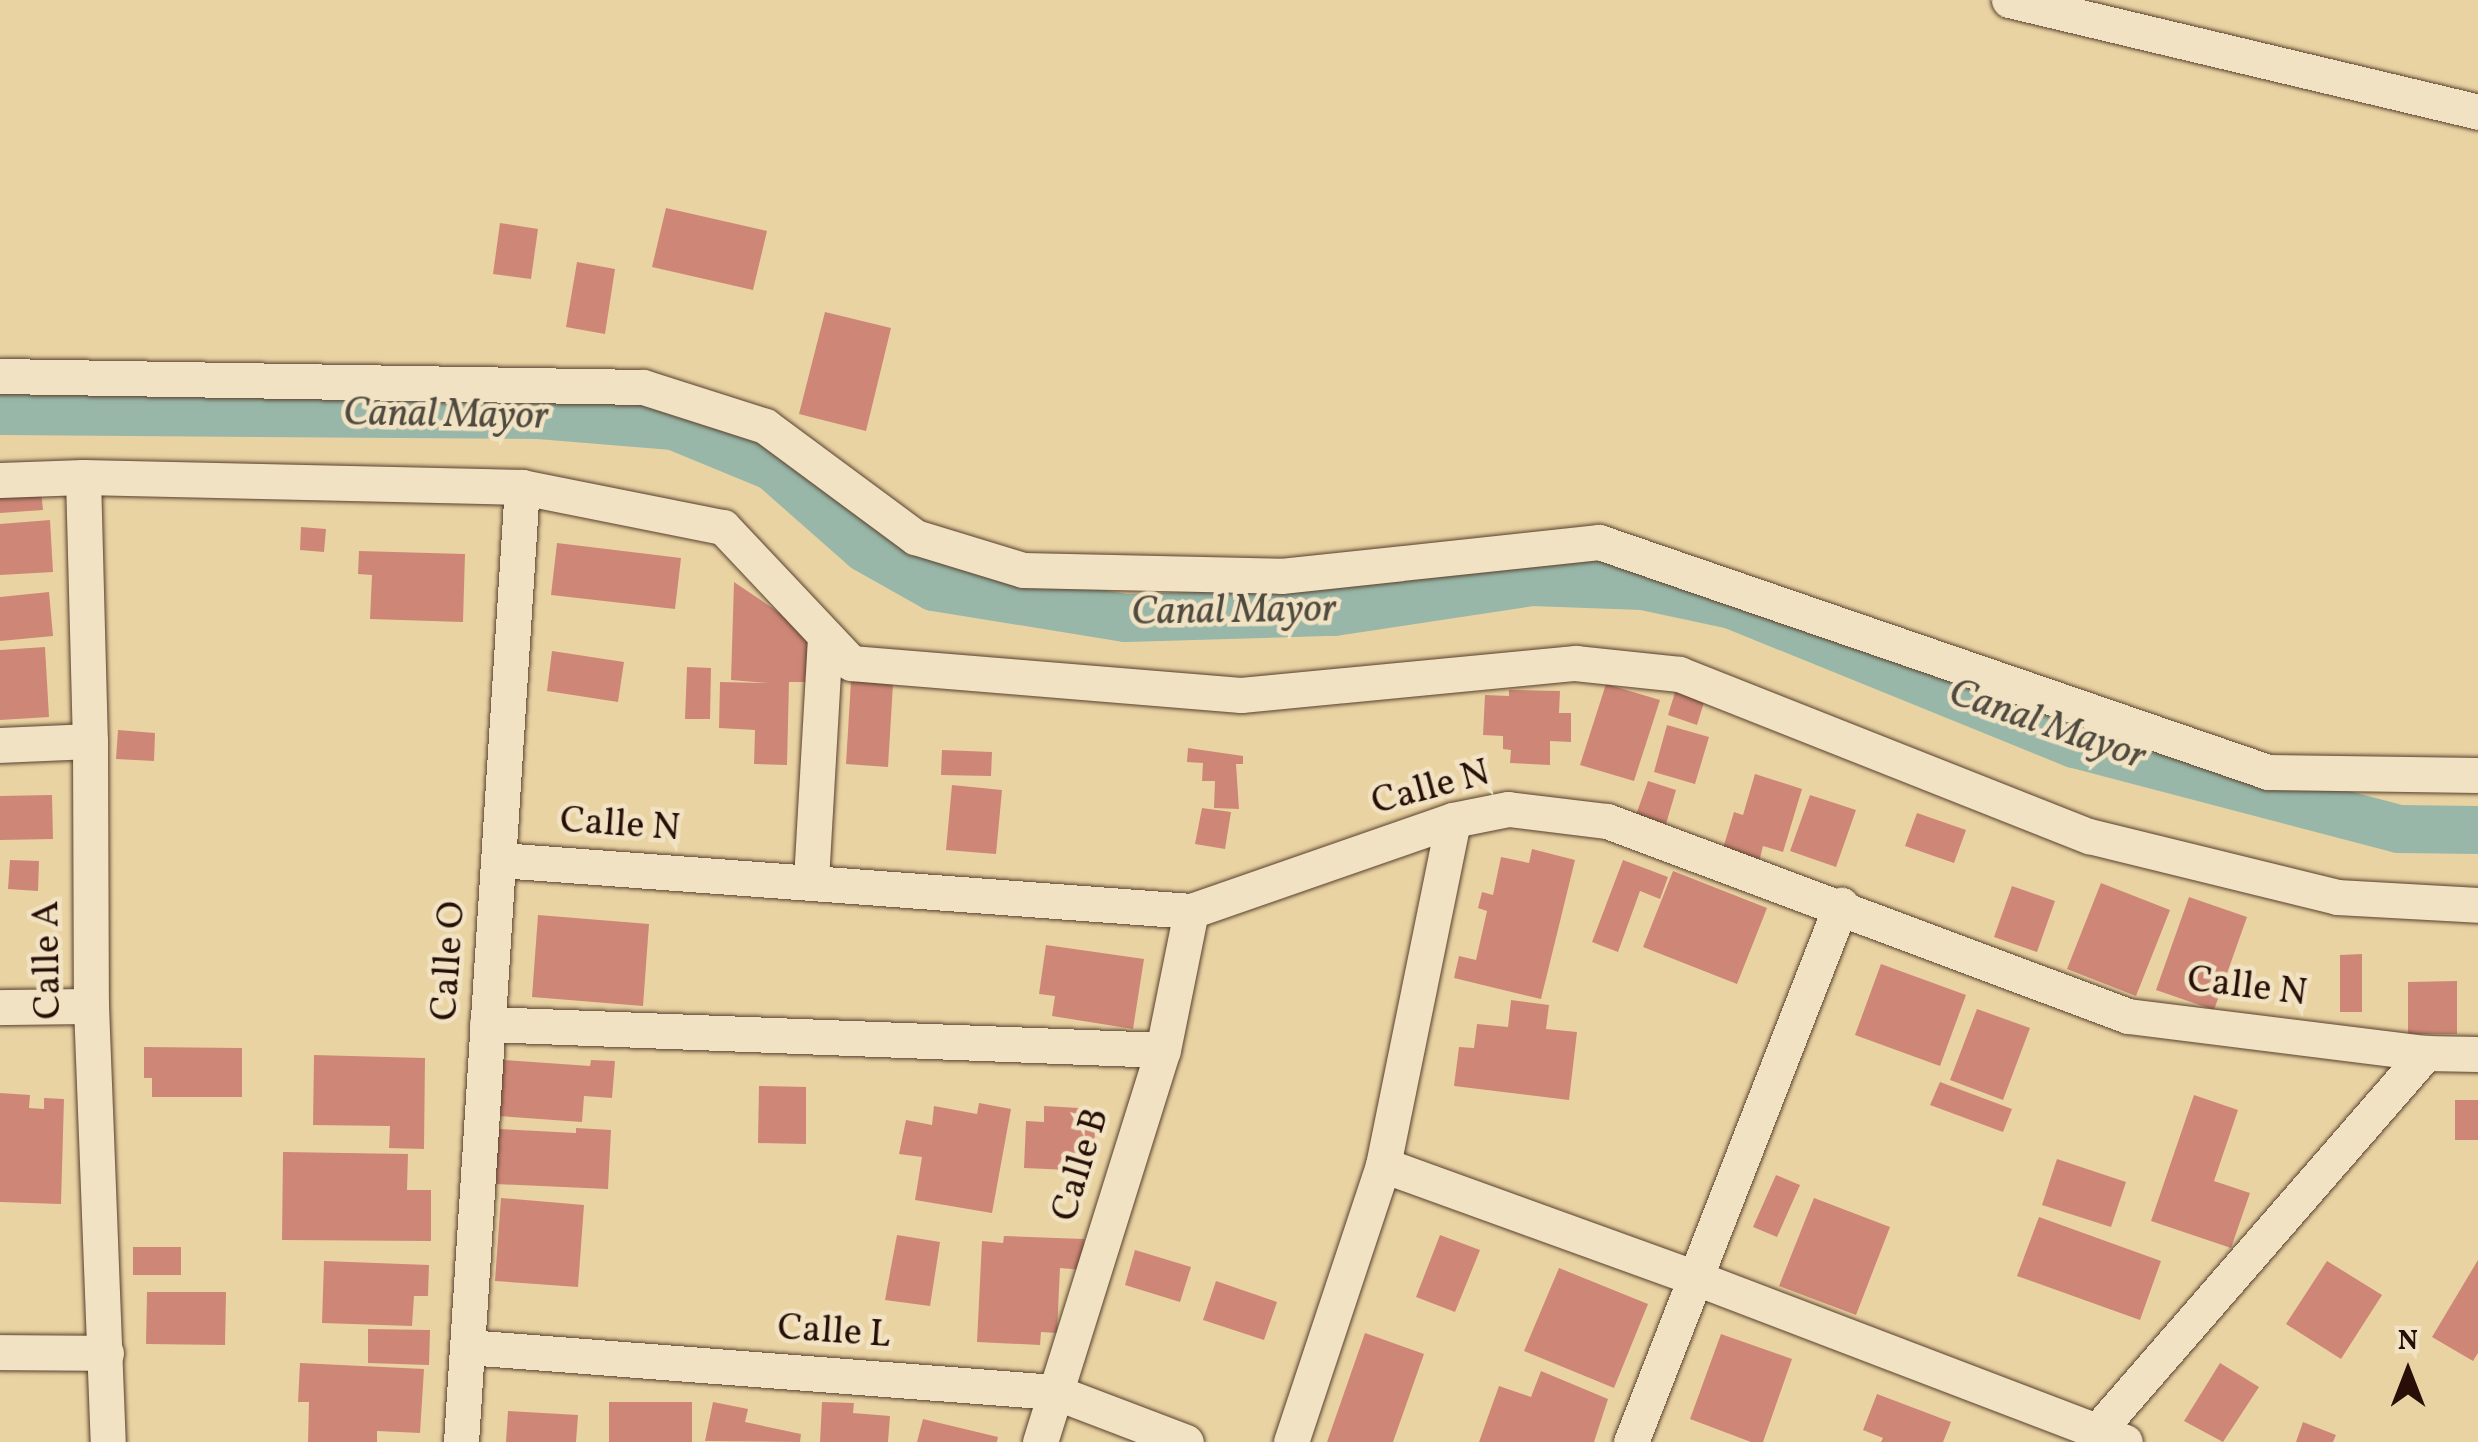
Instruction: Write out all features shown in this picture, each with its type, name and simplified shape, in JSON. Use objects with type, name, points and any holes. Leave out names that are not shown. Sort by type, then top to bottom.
[{"type":"street","points":[[2008,0],[2478,112]]},
{"type":"street","points":[[0,376],[642,387],[765,426],[915,537],[1023,570],[1281,576],[1599,542],[2268,772],[2478,774]]},
{"type":"street","points":[[0,480],[83,477],[522,487],[723,527],[851,663],[1241,695],[1575,663],[1679,674],[2088,836],[2337,897],[2478,905]]},
{"type":"street","name":"Calle A","points":[[83,477],[90,741],[91,1006],[108,1442]]},
{"type":"street","name":"Calle O","points":[[461,1442],[522,487]]},
{"type":"street","points":[[811,880],[825,637]]},
{"type":"street","points":[[0,745],[90,741]]},
{"type":"street","name":"Calle N","points":[[500,860],[1191,911],[1453,820],[1508,810],[1607,821],[2128,1016],[2426,1053],[2478,1054]]},
{"type":"street","points":[[1291,1442],[1383,1166],[1453,820]]},
{"type":"street","points":[[1631,1442],[1841,906]]},
{"type":"street","name":"Calle B","points":[[1040,1442],[1162,1050],[1191,911]]},
{"type":"street","points":[[0,1008],[91,1006]]},
{"type":"street","points":[[487,1024],[1162,1050]]},
{"type":"street","points":[[1383,1166],[1696,1278],[2112,1436],[2426,1053]]},
{"type":"street","name":"Calle L","points":[[467,1347],[1055,1392],[1186,1442]]},
{"type":"street","points":[[0,1352],[106,1353]]},
{"type":"building","points":[[666,208],[767,231],[753,290],[652,267]]},
{"type":"building","points":[[500,223],[538,229],[531,279],[493,274]]},
{"type":"building","points":[[577,262],[615,269],[605,334],[566,327]]},
{"type":"building","points":[[825,312],[891,328],[866,431],[799,414]]},
{"type":"building","points":[[41,490],[43,510],[0,513],[0,493]]},
{"type":"building","points":[[50,520],[53,572],[0,575],[0,524]]},
{"type":"building","points":[[301,527],[326,529],[324,552],[300,550]]},
{"type":"building","points":[[557,543],[681,558],[675,609],[551,595]]},
{"type":"building","points":[[359,551],[465,554],[463,622],[370,619],[372,575],[358,574]]},
{"type":"building","points":[[734,582],[808,632],[807,682],[789,682],[787,765],[754,764],[755,730],[719,728],[720,682],[768,683],[731,680]]},
{"type":"building","points":[[49,592],[53,636],[0,641],[0,597]]},
{"type":"building","points":[[45,647],[49,717],[0,720],[0,650]]},
{"type":"building","points":[[552,651],[624,662],[618,702],[547,691]]},
{"type":"building","points":[[687,667],[711,668],[710,719],[685,719]]},
{"type":"building","points":[[851,681],[893,684],[888,767],[846,764]]},
{"type":"building","points":[[1606,684],[1660,700],[1634,781],[1580,765]]},
{"type":"building","points":[[1676,689],[1705,699],[1697,725],[1668,715]]},
{"type":"building","points":[[1509,690],[1560,691],[1559,713],[1571,713],[1571,742],[1550,741],[1550,765],[1510,763],[1511,750],[1503,749],[1503,736],[1483,735],[1485,695],[1509,696]]},
{"type":"building","points":[[1667,725],[1709,737],[1695,784],[1654,772]]},
{"type":"building","points":[[118,730],[155,733],[154,761],[116,759]]},
{"type":"building","points":[[1188,748],[1243,756],[1243,764],[1236,764],[1239,809],[1214,808],[1215,781],[1202,781],[1203,763],[1187,762]]},
{"type":"building","points":[[942,750],[992,752],[991,776],[941,775]]},
{"type":"building","points":[[1755,774],[1802,789],[1783,852],[1763,846],[1758,866],[1721,855],[1734,812],[1743,815]]},
{"type":"building","points":[[1648,781],[1676,790],[1666,824],[1636,815]]},
{"type":"building","points":[[952,785],[1002,790],[996,854],[946,850]]},
{"type":"building","points":[[52,795],[53,839],[0,840],[0,796]]},
{"type":"building","points":[[1810,795],[1856,810],[1836,867],[1790,851]]},
{"type":"building","points":[[1202,808],[1231,812],[1225,849],[1195,844]]},
{"type":"building","points":[[1917,813],[1966,830],[1954,863],[1905,846]]},
{"type":"building","points":[[1532,849],[1575,860],[1541,999],[1454,978],[1459,956],[1476,960],[1487,911],[1478,908],[1482,892],[1493,895],[1501,857],[1529,863]]},
{"type":"building","points":[[10,860],[39,861],[38,891],[8,889]]},
{"type":"building","points":[[1623,860],[1668,877],[1660,899],[1640,891],[1618,952],[1592,942]]},
{"type":"building","points":[[1673,871],[1767,908],[1737,984],[1643,947]]},
{"type":"building","points":[[2101,883],[2170,910],[2136,996],[2067,969]]},
{"type":"building","points":[[2012,886],[2055,901],[2037,952],[1994,937]]},
{"type":"building","points":[[2189,897],[2247,917],[2214,1010],[2156,990]]},
{"type":"building","points":[[538,915],[649,924],[643,1006],[532,997]]},
{"type":"building","points":[[1046,945],[1144,959],[1133,1029],[1052,1016],[1055,996],[1039,994]]},
{"type":"building","points":[[2362,954],[2362,1012],[2340,1012],[2340,955]]},
{"type":"building","points":[[1881,964],[1966,995],[1940,1066],[1855,1035]]},
{"type":"building","points":[[2457,981],[2457,1034],[2408,1034],[2408,982]]},
{"type":"building","points":[[1511,1000],[1549,1005],[1546,1029],[1577,1032],[1569,1100],[1454,1086],[1459,1047],[1474,1048],[1477,1024],[1508,1027]]},
{"type":"building","points":[[1977,1009],[2030,1028],[2003,1100],[1950,1080]]},
{"type":"building","points":[[144,1047],[242,1048],[242,1097],[152,1097],[152,1078],[144,1078]]},
{"type":"building","points":[[314,1055],[425,1058],[424,1149],[389,1148],[390,1126],[313,1125]]},
{"type":"building","points":[[503,1060],[590,1066],[591,1060],[615,1061],[612,1098],[584,1096],[582,1122],[499,1116]]},
{"type":"building","points":[[1940,1082],[2012,1109],[2003,1132],[1930,1105]]},
{"type":"building","points":[[759,1086],[806,1087],[806,1144],[758,1143]]},
{"type":"building","points":[[0,1093],[30,1095],[29,1108],[44,1109],[44,1098],[64,1099],[61,1204],[0,1202]]},
{"type":"building","points":[[2194,1095],[2238,1110],[2214,1181],[2250,1193],[2231,1248],[2151,1221]]},
{"type":"building","points":[[2455,1100],[2478,1100],[2478,1140],[2455,1140]]},
{"type":"building","points":[[979,1103],[1011,1109],[992,1213],[915,1200],[922,1157],[899,1154],[906,1120],[932,1125],[934,1106],[977,1114]]},
{"type":"building","points":[[1044,1106],[1096,1109],[1093,1171],[1024,1168],[1026,1121],[1044,1122]]},
{"type":"building","points":[[576,1128],[611,1130],[608,1189],[496,1184],[498,1129],[576,1133]]},
{"type":"building","points":[[283,1152],[408,1154],[407,1190],[431,1190],[431,1241],[282,1240]]},
{"type":"building","points":[[2057,1159],[2126,1182],[2111,1227],[2042,1205]]},
{"type":"building","points":[[1776,1175],[1800,1185],[1777,1237],[1753,1227]]},
{"type":"building","points":[[501,1198],[584,1205],[578,1287],[495,1281]]},
{"type":"building","points":[[1814,1198],[1890,1227],[1856,1315],[1779,1286]]},
{"type":"building","points":[[2039,1217],[2161,1261],[2140,1320],[2017,1276]]},
{"type":"building","points":[[897,1235],[940,1242],[930,1306],[885,1300]]},
{"type":"building","points":[[1440,1235],[1480,1250],[1455,1312],[1416,1297]]},
{"type":"building","points":[[1004,1236],[1084,1239],[1083,1270],[1060,1268],[1057,1333],[1041,1332],[1040,1345],[977,1342],[982,1241],[1003,1243]]},
{"type":"building","points":[[133,1247],[181,1247],[181,1275],[133,1275]]},
{"type":"building","points":[[1135,1250],[1191,1267],[1180,1302],[1125,1285]]},
{"type":"building","points":[[2478,1260],[2478,1353],[2473,1361],[2432,1337]]},
{"type":"building","points":[[324,1261],[429,1265],[428,1296],[414,1296],[412,1326],[322,1323]]},
{"type":"building","points":[[2327,1261],[2382,1295],[2341,1359],[2286,1324]]},
{"type":"building","points":[[1559,1268],[1648,1304],[1614,1388],[1524,1351]]},
{"type":"building","points":[[1216,1281],[1277,1302],[1264,1340],[1203,1320]]},
{"type":"building","points":[[147,1292],[226,1292],[225,1345],[146,1344]]},
{"type":"building","points":[[368,1329],[430,1330],[429,1365],[368,1363]]},
{"type":"building","points":[[1365,1333],[1424,1354],[1393,1442],[1327,1442]]},
{"type":"building","points":[[1721,1334],[1792,1359],[1763,1442],[1751,1442],[1690,1419]]},
{"type":"building","points":[[300,1363],[424,1369],[420,1433],[377,1431],[377,1442],[308,1442],[309,1402],[298,1402]]},
{"type":"building","points":[[2220,1363],[2259,1387],[2223,1442],[2184,1421]]},
{"type":"building","points":[[1541,1371],[1608,1399],[1594,1442],[1479,1442],[1499,1386],[1531,1397]]},
{"type":"building","points":[[1877,1394],[1951,1422],[1943,1442],[1881,1442],[1883,1438],[1863,1430]]},
{"type":"building","points":[[609,1402],[692,1402],[692,1442],[609,1442]]},
{"type":"building","points":[[713,1402],[748,1409],[745,1422],[801,1434],[800,1442],[705,1441]]},
{"type":"building","points":[[822,1402],[854,1403],[853,1413],[890,1416],[888,1442],[820,1442]]},
{"type":"building","points":[[508,1411],[578,1415],[576,1442],[506,1442]]},
{"type":"building","points":[[923,1419],[998,1437],[997,1442],[917,1442]]},
{"type":"building","points":[[2303,1422],[2336,1435],[2333,1442],[2296,1442]]},
{"type":"waterway","name":"Canal Mayor","points":[[0,411],[539,415],[674,426],[773,467],[865,548],[934,587],[1126,618],[1334,612],[1532,582],[1643,586],[1732,605],[2075,744],[2399,829],[2478,830]]}]
